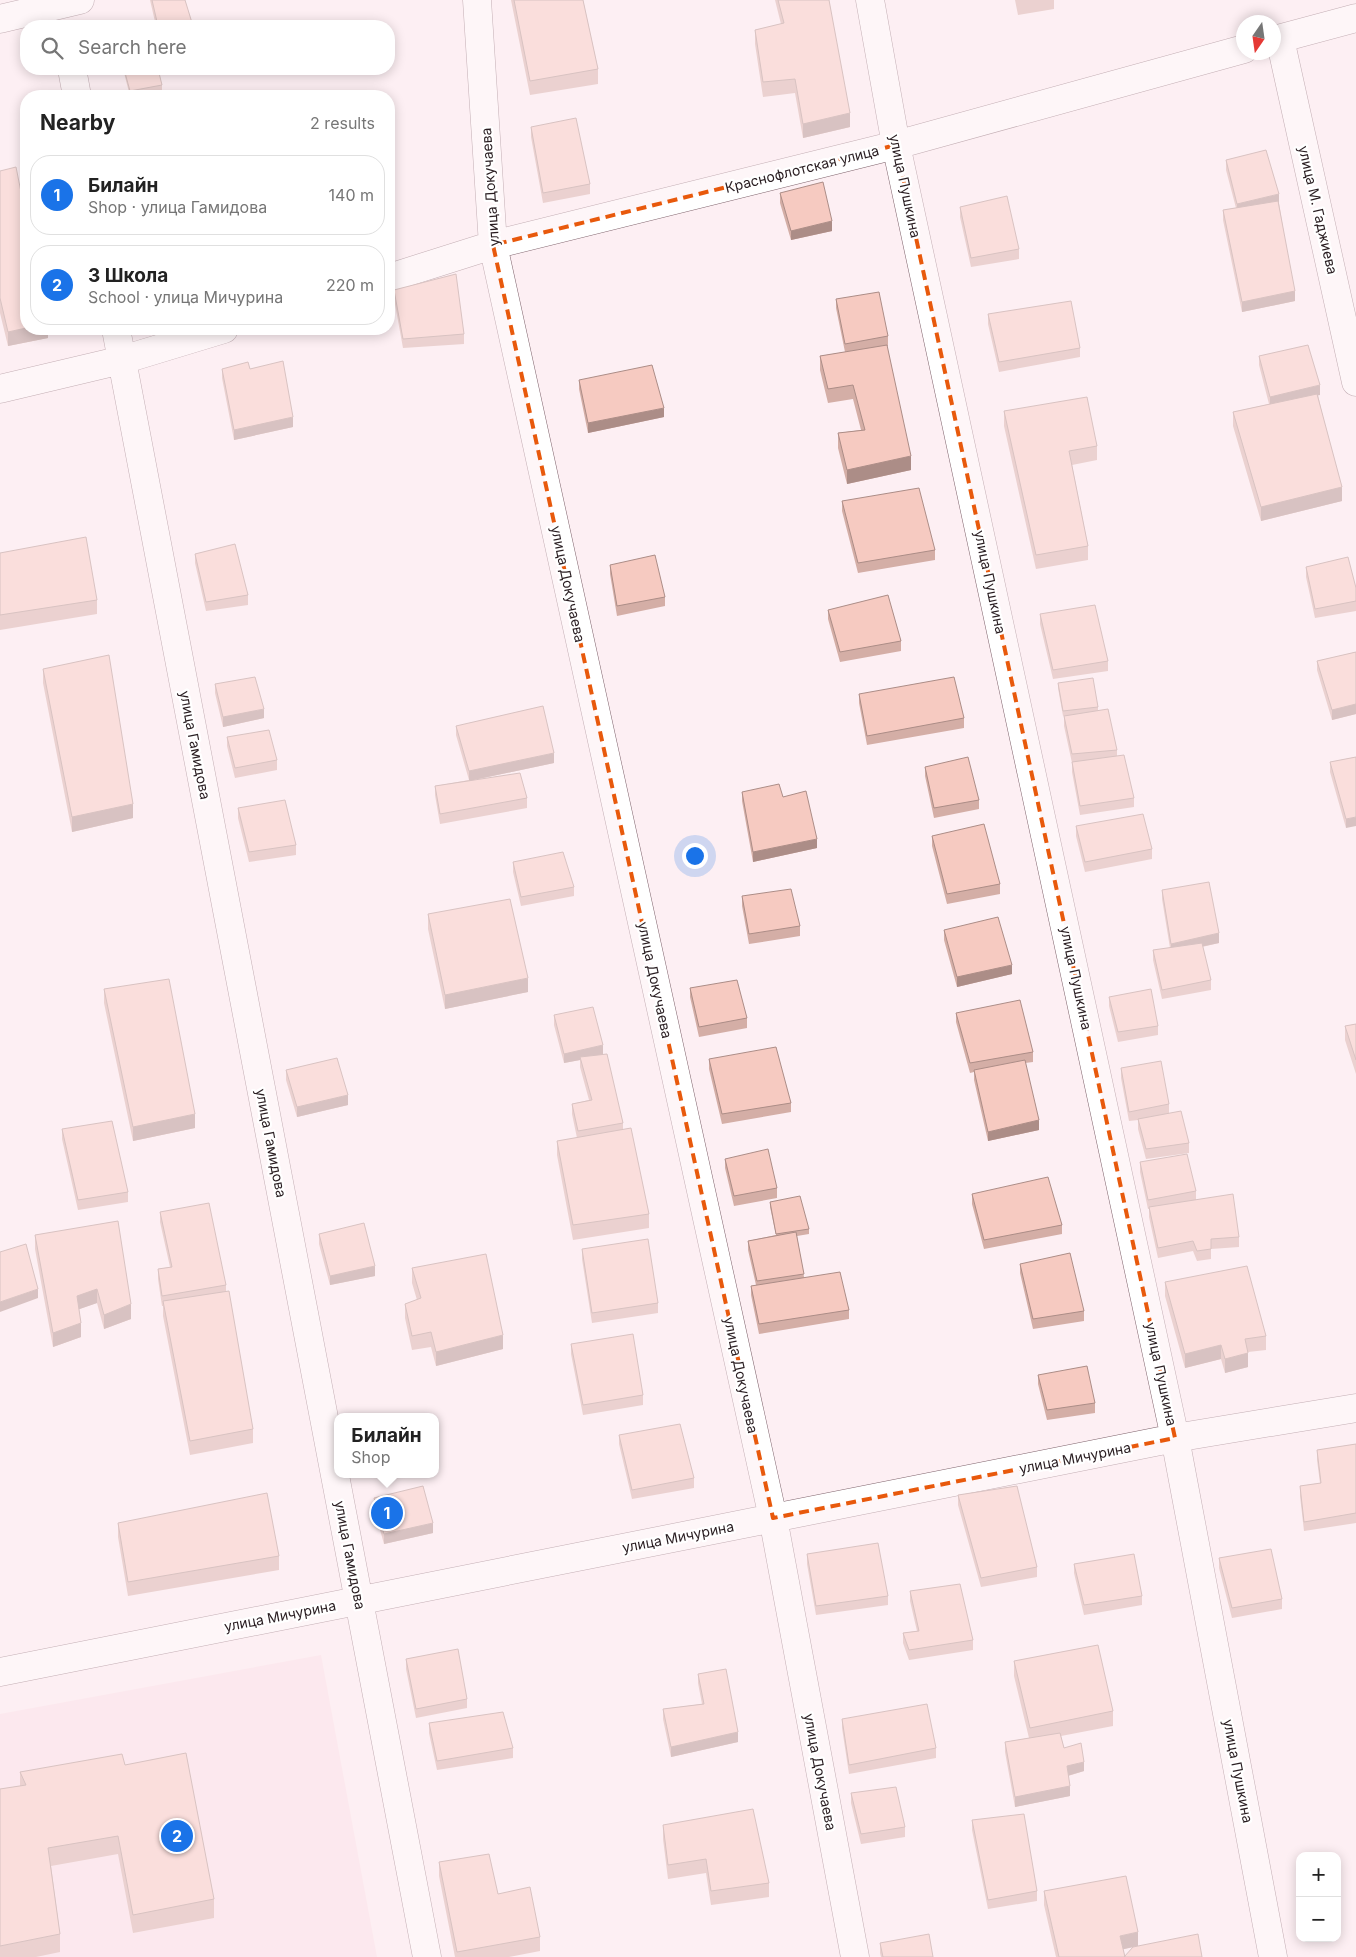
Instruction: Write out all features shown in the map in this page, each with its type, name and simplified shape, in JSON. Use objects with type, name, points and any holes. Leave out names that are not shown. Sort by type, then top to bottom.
[{"type":"street","name":"улица Докучаева","points":[[477,0],[493,245],[773,1518],[855,1957]]},
{"type":"street","name":"улица Пушкина","points":[[870,0],[896,145],[1175,1438],[1274,1957]]},
{"type":"street","points":[[0,19],[67,8]]},
{"type":"street","points":[[1281,39],[1356,18]]},
{"type":"street","name":"Краснофлотская улица","points":[[395,276],[493,245],[896,145],[1236,51]]},
{"type":"street","name":"улица М. Гаджиева","points":[[1281,60],[1356,382]]},
{"type":"street","points":[[73,75],[76,90]]},
{"type":"street","name":"улица Гамидова","points":[[117,335],[334,1469]]},
{"type":"street","points":[[0,389],[122,360],[204,335]]},
{"type":"street","name":"улица Мичурина","points":[[0,1672],[1175,1438],[1356,1408]]},
{"type":"street","name":"улица Гамидова","points":[[336,1478],[427,1957]]},
{"type":"highlighted area","points":[[896,145],[1175,1438],[773,1518],[493,245]]},
{"type":"shaded area","points":[[321,1655],[377,1957],[0,1957],[0,1714]]},
{"type":"building","points":[[152,0],[185,0],[191,20],[157,20]]},
{"type":"building","points":[[514,0],[583,0],[598,69],[530,81]]},
{"type":"building","points":[[778,0],[829,0],[850,113],[803,124],[795,79],[763,82],[755,30],[784,23]]},
{"type":"building","points":[[126,75],[160,75],[162,85],[130,90]]},
{"type":"building","points":[[576,118],[590,184],[543,193],[531,127]]},
{"type":"building","points":[[1266,150],[1279,194],[1237,204],[1226,160]]},
{"type":"building","points":[[16,167],[20,187],[20,329],[8,332],[0,298],[0,171]]},
{"type":"building","points":[[823,182],[832,221],[791,231],[780,193]]},
{"type":"building","points":[[1007,196],[1019,249],[971,258],[960,207]]},
{"type":"building","points":[[1278,201],[1295,291],[1242,302],[1223,210]]},
{"type":"building","points":[[456,274],[464,334],[403,339],[395,290]]},
{"type":"building","points":[[879,292],[888,336],[845,344],[836,299]]},
{"type":"building","points":[[1071,301],[1080,348],[999,362],[988,314]]},
{"type":"building","points":[[887,345],[911,456],[847,470],[838,433],[865,430],[853,385],[828,389],[820,356]]},
{"type":"building","points":[[1308,345],[1320,385],[1270,397],[1259,356]]},
{"type":"building","points":[[283,361],[293,417],[234,430],[222,369],[248,362],[250,369]]},
{"type":"building","points":[[652,365],[664,408],[588,423],[579,380]]},
{"type":"building","points":[[1317,394],[1342,487],[1261,507],[1233,412]]},
{"type":"building","points":[[1087,397],[1097,446],[1069,451],[1088,546],[1036,555],[1004,411]]},
{"type":"building","points":[[919,488],[935,550],[858,563],[842,501]]},
{"type":"building","points":[[86,537],[97,600],[0,615],[0,553]]},
{"type":"building","points":[[235,544],[248,595],[206,602],[195,554]]},
{"type":"building","points":[[655,555],[665,597],[617,606],[610,565]]},
{"type":"building","points":[[1348,557],[1356,588],[1356,601],[1315,609],[1306,567]]},
{"type":"building","points":[[888,595],[901,641],[840,652],[828,610]]},
{"type":"building","points":[[1095,605],[1108,661],[1053,670],[1040,614]]},
{"type":"building","points":[[1356,652],[1356,704],[1332,710],[1317,661]]},
{"type":"building","points":[[109,655],[133,804],[72,817],[43,669]]},
{"type":"building","points":[[255,677],[264,709],[223,717],[215,684]]},
{"type":"building","points":[[954,677],[964,718],[867,736],[859,694]]},
{"type":"building","points":[[1093,678],[1098,707],[1063,711],[1058,683]]},
{"type":"building","points":[[543,706],[554,753],[469,771],[456,726]]},
{"type":"building","points":[[1108,709],[1117,750],[1072,754],[1064,716]]},
{"type":"building","points":[[269,730],[277,760],[235,768],[227,737]]},
{"type":"building","points":[[1124,755],[1134,798],[1080,806],[1072,762]]},
{"type":"building","points":[[968,757],[979,800],[934,808],[925,767]]},
{"type":"building","points":[[1356,757],[1356,817],[1346,819],[1330,762]]},
{"type":"building","points":[[520,773],[527,798],[440,814],[435,786]]},
{"type":"building","points":[[779,784],[783,797],[806,791],[817,839],[753,852],[742,792]]},
{"type":"building","points":[[285,800],[296,845],[249,852],[238,808]]},
{"type":"building","points":[[1143,814],[1152,849],[1085,862],[1076,826]]},
{"type":"building","points":[[984,824],[1000,884],[947,894],[932,836]]},
{"type":"building","points":[[563,852],[574,887],[521,897],[513,862]]},
{"type":"building","points":[[1209,882],[1219,933],[1171,944],[1162,890]]},
{"type":"building","points":[[791,889],[800,926],[749,934],[742,896]]},
{"type":"building","points":[[510,899],[528,978],[445,995],[428,914]]},
{"type":"building","points":[[998,917],[1012,965],[957,977],[944,930]]},
{"type":"building","points":[[1202,943],[1211,980],[1162,990],[1153,950]]},
{"type":"building","points":[[169,979],[195,1114],[133,1127],[104,989]]},
{"type":"building","points":[[737,980],[747,1018],[699,1027],[690,988]]},
{"type":"building","points":[[1151,989],[1158,1026],[1118,1032],[1109,997]]},
{"type":"building","points":[[1020,1000],[1033,1052],[970,1063],[956,1013]]},
{"type":"building","points":[[593,1007],[603,1045],[564,1054],[554,1015]]},
{"type":"building","points":[[1356,1024],[1356,1060],[1345,1026]]},
{"type":"building","points":[[776,1047],[791,1103],[722,1114],[709,1059]]},
{"type":"building","points":[[607,1054],[623,1123],[578,1131],[572,1104],[592,1100],[580,1057]]},
{"type":"building","points":[[337,1058],[348,1095],[297,1107],[286,1070]]},
{"type":"building","points":[[1025,1060],[1039,1120],[988,1132],[974,1070]]},
{"type":"building","points":[[1161,1061],[1169,1104],[1129,1112],[1121,1068]]},
{"type":"building","points":[[1181,1111],[1189,1143],[1146,1149],[1138,1119]]},
{"type":"building","points":[[112,1121],[128,1192],[78,1200],[62,1129]]},
{"type":"building","points":[[631,1128],[649,1214],[573,1225],[557,1141]]},
{"type":"building","points":[[768,1149],[777,1188],[734,1196],[725,1159]]},
{"type":"building","points":[[1187,1154],[1196,1191],[1148,1200],[1140,1162]]},
{"type":"building","points":[[1048,1177],[1062,1225],[984,1240],[972,1194]]},
{"type":"building","points":[[1233,1194],[1239,1237],[1211,1239],[1211,1249],[1197,1251],[1193,1241],[1158,1248],[1149,1207]]},
{"type":"building","points":[[800,1196],[809,1229],[776,1234],[770,1202]]},
{"type":"building","points":[[209,1203],[226,1285],[162,1296],[158,1269],[172,1267],[160,1212]]},
{"type":"building","points":[[118,1221],[131,1304],[104,1315],[97,1289],[77,1296],[81,1323],[53,1333],[35,1235]]},
{"type":"building","points":[[364,1223],[375,1266],[330,1276],[319,1234]]},
{"type":"building","points":[[796,1232],[804,1274],[757,1281],[748,1241]]},
{"type":"building","points":[[648,1239],[658,1303],[592,1313],[582,1249]]},
{"type":"building","points":[[26,1244],[38,1289],[0,1302],[0,1252]]},
{"type":"building","points":[[1070,1253],[1084,1311],[1033,1319],[1020,1264]]},
{"type":"building","points":[[486,1254],[503,1335],[436,1352],[431,1332],[412,1336],[405,1304],[421,1298],[412,1268]]},
{"type":"building","points":[[1247,1266],[1266,1336],[1245,1339],[1248,1353],[1225,1359],[1221,1345],[1185,1354],[1165,1282]]},
{"type":"building","points":[[840,1272],[849,1310],[759,1324],[751,1286]]},
{"type":"building","points":[[229,1291],[253,1429],[190,1441],[163,1301]]},
{"type":"building","points":[[633,1334],[643,1395],[583,1405],[571,1344]]},
{"type":"building","points":[[1087,1366],[1095,1403],[1047,1410],[1038,1375]]},
{"type":"building","points":[[680,1424],[694,1478],[632,1490],[619,1435]]},
{"type":"building","points":[[1356,1444],[1356,1513],[1304,1522],[1300,1486],[1321,1483],[1317,1450]]},
{"type":"building","points":[[423,1486],[433,1523],[384,1534],[374,1498]]},
{"type":"building","points":[[1017,1486],[1037,1567],[981,1578],[958,1495]]},
{"type":"building","points":[[267,1493],[279,1556],[128,1582],[118,1523]]},
{"type":"building","points":[[878,1543],[888,1596],[816,1606],[807,1554]]},
{"type":"building","points":[[1271,1549],[1282,1599],[1232,1608],[1219,1558]]},
{"type":"building","points":[[1134,1554],[1142,1596],[1084,1605],[1074,1564]]},
{"type":"building","points":[[960,1584],[973,1640],[909,1650],[903,1633],[919,1631],[910,1591]]},
{"type":"building","points":[[1098,1645],[1113,1711],[1030,1728],[1014,1661]]},
{"type":"building","points":[[458,1649],[467,1699],[416,1709],[406,1659]]},
{"type":"building","points":[[726,1669],[738,1732],[671,1747],[663,1709],[704,1704],[698,1674]]},
{"type":"building","points":[[927,1704],[936,1748],[849,1765],[842,1719]]},
{"type":"building","points":[[503,1712],[513,1748],[437,1761],[429,1723]]},
{"type":"building","points":[[1060,1733],[1064,1748],[1081,1743],[1084,1762],[1067,1766],[1070,1786],[1015,1797],[1005,1742]]},
{"type":"building","points":[[186,1753],[214,1899],[133,1915],[118,1836],[48,1848],[60,1934],[0,1946],[0,1789],[26,1785],[20,1772],[122,1754],[125,1765]]},
{"type":"building","points":[[896,1787],[905,1827],[861,1834],[851,1793]]},
{"type":"building","points":[[753,1809],[769,1883],[711,1891],[706,1859],[668,1865],[663,1825]]},
{"type":"building","points":[[1024,1814],[1037,1891],[988,1900],[972,1820]]},
{"type":"building","points":[[489,1854],[498,1894],[530,1887],[540,1937],[457,1952],[439,1862]]},
{"type":"building","points":[[1126,1876],[1138,1932],[1120,1936],[1125,1957],[1059,1957],[1044,1891]]},
{"type":"building","points":[[929,1934],[933,1957],[883,1957],[880,1943]]},
{"type":"building","points":[[1198,1934],[1202,1957],[1124,1957],[1133,1947]]},
{"type":"place","name":"Билайн","points":[[387,1513]]},
{"type":"place","name":"3 Школа","points":[[177,1836]]}]
